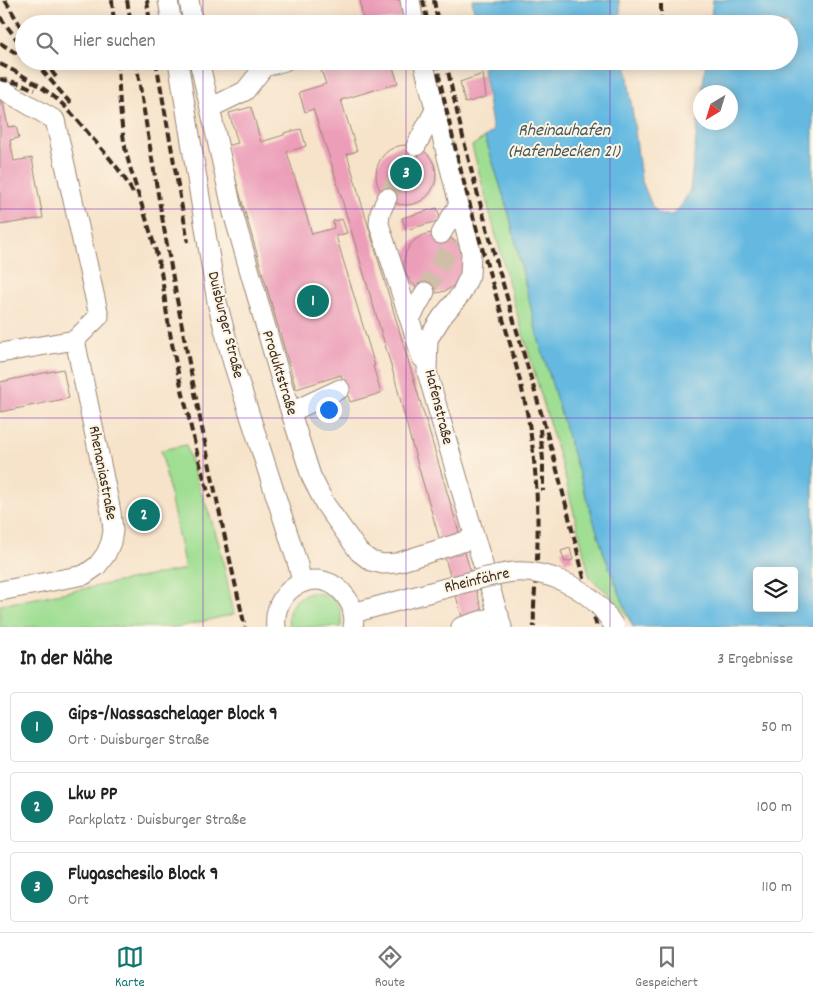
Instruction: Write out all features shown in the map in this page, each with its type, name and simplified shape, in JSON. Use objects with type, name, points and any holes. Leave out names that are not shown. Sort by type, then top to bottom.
[{"type":"street","points":[[168,0],[170,15]]},
{"type":"street","points":[[189,0],[192,15]]},
{"type":"street","points":[[410,0],[412,15]]},
{"type":"street","name":"Duisburger Straße","points":[[179,70],[216,302],[233,363],[302,582]]},
{"type":"street","name":"Produktstraße","points":[[201,70],[233,214],[311,476],[325,504],[359,552],[371,561],[383,564],[396,563],[475,538]]},
{"type":"street","points":[[210,108],[245,91],[262,70]]},
{"type":"street","name":"Hafenstraße","points":[[425,70],[471,252],[470,275],[461,294],[442,317],[428,339],[427,372],[501,621]]},
{"type":"street","points":[[0,88],[55,120],[99,316],[75,340],[0,353]]},
{"type":"street","points":[[421,149],[438,119]]},
{"type":"street","points":[[393,201],[386,247],[427,372]]},
{"type":"street","points":[[447,238],[462,212]]},
{"type":"street","points":[[407,311],[419,288]]},
{"type":"street","name":"Rhenaniastraße","points":[[0,591],[84,575],[96,566],[106,554],[112,542],[113,530],[110,512],[75,340]]},
{"type":"street","points":[[291,412],[340,390]]},
{"type":"street","name":"Rheinfähre","points":[[353,620],[447,588],[514,572],[536,574],[570,584],[601,608],[615,627]]},
{"type":"street","points":[[274,626],[278,605],[283,596],[302,582],[311,580],[334,585],[343,592],[350,602],[353,620]]},
{"type":"street","points":[[461,627],[501,621]]},
{"type":"green space","points":[[485,137],[509,214],[537,334],[604,554],[632,624],[609,594],[590,578],[564,473],[514,303],[472,146]]},
{"type":"green space","points":[[186,445],[220,547],[234,614],[179,627],[0,627],[0,605],[185,569],[161,450]]},
{"type":"green space","points":[[310,593],[325,595],[335,601],[341,612],[341,627],[289,627],[288,621],[292,606],[299,598]]},
{"type":"water","points":[[472,0],[619,0],[621,15],[474,15]]},
{"type":"water","name":"Rheinauhafen (Hafenbecken 21)","points":[[713,0],[813,0],[813,627],[633,627],[604,554],[537,334],[509,214],[485,137],[493,131],[483,70],[627,70],[641,179],[652,206],[661,215],[672,215],[681,206],[690,190],[697,130],[738,130],[738,85],[703,85],[705,70],[798,70],[798,15],[711,15]]},
{"type":"building","points":[[360,0],[402,0],[404,15],[362,15]]},
{"type":"building","points":[[321,70],[394,70],[398,83],[341,100],[357,151],[347,154],[487,627],[465,627],[330,159],[313,109],[305,112],[299,92],[326,84]]},
{"type":"building","points":[[483,74],[486,97],[465,103],[460,82]]},
{"type":"building","points":[[0,97],[2,97],[8,127],[16,126],[19,138],[10,140],[14,161],[32,158],[43,218],[0,225]]},
{"type":"building","points":[[251,107],[261,142],[301,129],[306,146],[287,152],[312,234],[334,228],[333,221],[342,219],[347,233],[336,236],[375,366],[373,366],[381,393],[350,402],[341,375],[296,389],[226,146],[238,143],[229,113]]},
{"type":"building","points":[[400,145],[412,145],[423,150],[431,158],[436,169],[434,187],[423,200],[412,205],[400,205],[389,200],[381,192],[376,181],[376,169],[381,158],[389,150]]},
{"type":"building","points":[[437,208],[441,220],[406,230],[402,218]]},
{"type":"building","points":[[434,233],[451,238],[459,246],[464,263],[459,280],[451,288],[434,293],[417,288],[409,280],[404,263],[409,246],[417,238]]},
{"type":"building","points":[[63,369],[69,398],[0,412],[0,382]]},
{"type":"building","points":[[570,548],[573,560],[565,562],[561,551]]},
{"type":"tunnel","points":[[387,198],[416,146]]},
{"type":"tunnel","points":[[425,292],[453,241]]},
{"type":"railway","points":[[5,0],[15,17]]},
{"type":"railway","points":[[112,0],[113,15]]},
{"type":"railway","points":[[127,0],[130,15]]},
{"type":"railway","points":[[147,0],[149,15]]},
{"type":"railway","points":[[423,0],[426,15]]},
{"type":"railway","points":[[434,0],[436,15]]},
{"type":"railway","points":[[661,0],[661,15]]},
{"type":"railway","points":[[0,17],[15,37]]},
{"type":"railway","points":[[0,43],[15,52]]},
{"type":"railway","points":[[0,64],[38,85],[64,105],[115,165],[134,195]]},
{"type":"railway","points":[[42,70],[72,105]]},
{"type":"railway","points":[[51,70],[56,77]]},
{"type":"railway","points":[[118,70],[121,118],[126,152],[161,272],[177,368],[210,498]]},
{"type":"railway","points":[[138,70],[186,345],[245,627]]},
{"type":"railway","points":[[158,70],[188,242]]},
{"type":"railway","points":[[438,70],[461,171],[511,346],[527,412],[533,448],[537,504],[538,541],[534,627]]},
{"type":"railway","points":[[448,70],[468,158],[550,444],[597,627]]},
{"type":"railway","points":[[0,79],[22,84],[35,90]]},
{"type":"railway","points":[[540,429],[543,491]]},
{"type":"place","name":"Flugaschesilo Block 9","points":[[406,173]]},
{"type":"place","name":"Gips-/Nassaschelager Block 9","points":[[313,301]]},
{"type":"place","name":"Lkw PP","points":[[144,515]]}]
